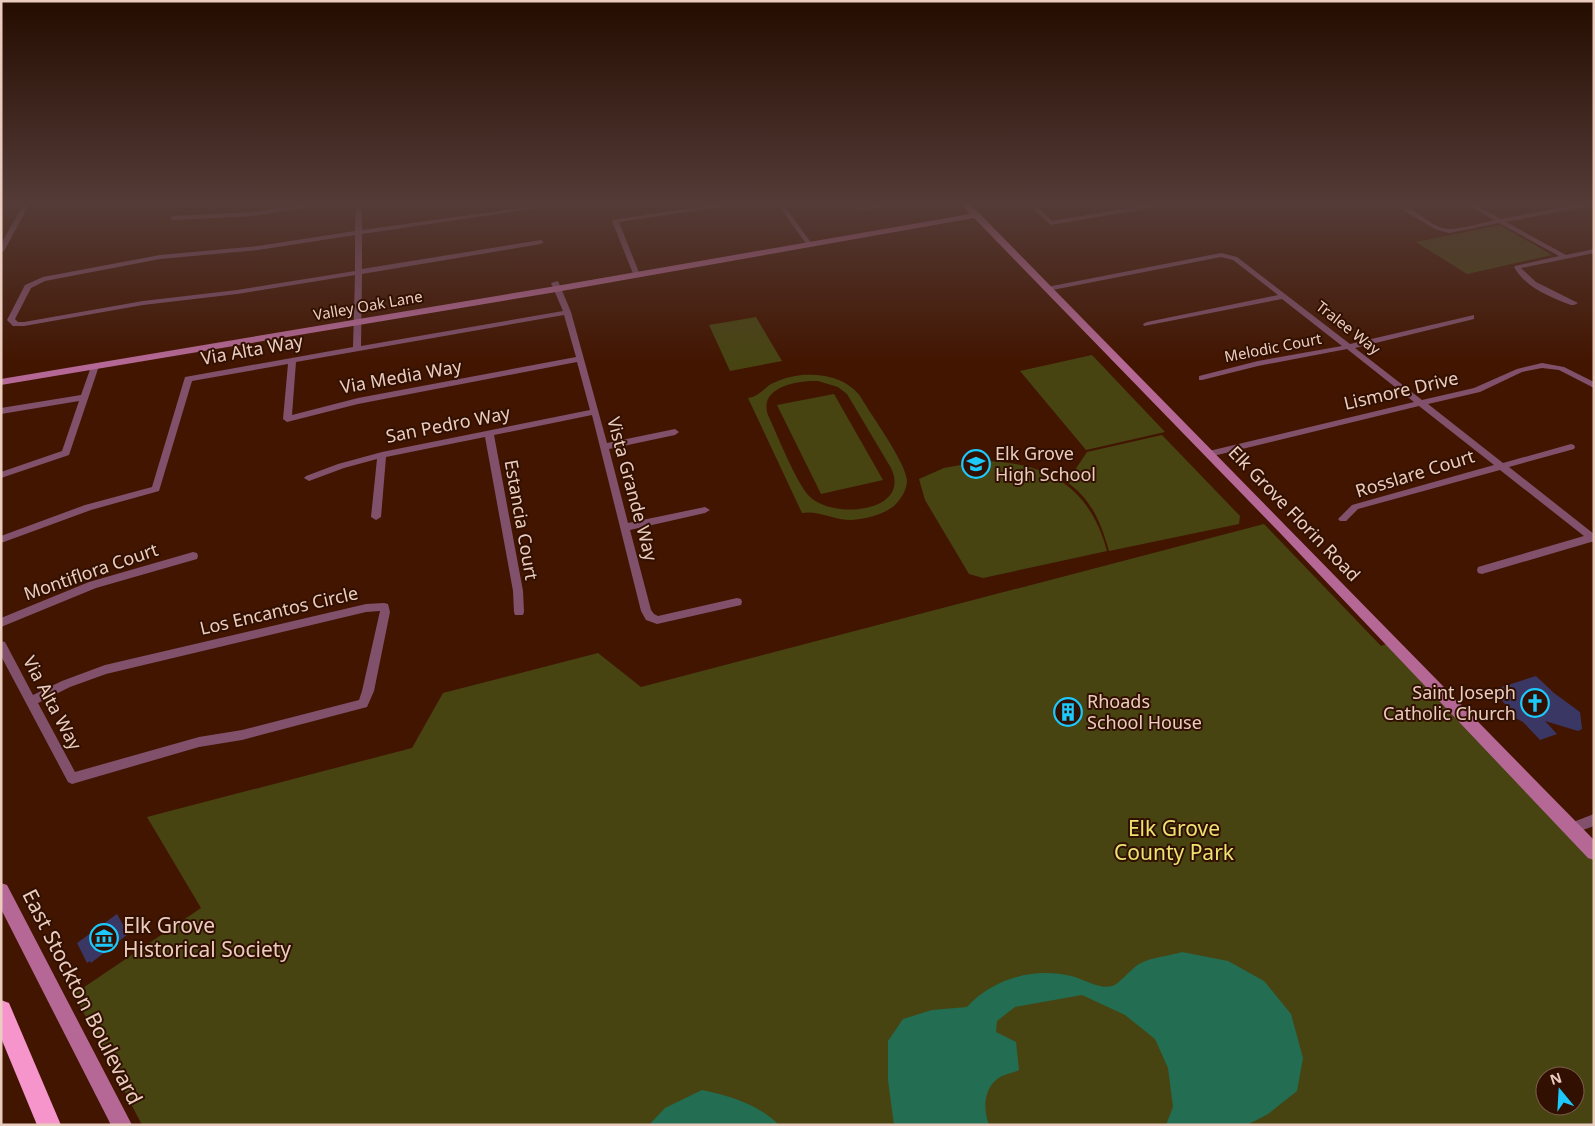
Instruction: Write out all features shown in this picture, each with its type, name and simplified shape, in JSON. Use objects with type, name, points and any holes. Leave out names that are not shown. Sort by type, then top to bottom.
[{"type":"highway","points":[[1,1011],[50,1125]]},
{"type":"street","points":[[157,258],[43,279],[28,287],[11,320],[16,324],[24,324],[143,303],[237,292],[443,258]]},
{"type":"street","points":[[357,349],[358,258]]},
{"type":"street","points":[[629,258],[635,272]]},
{"type":"street","name":"Valley Oak Lane","points":[[1,374],[96,362],[718,258]]},
{"type":"street","name":"Elk Grove Florin Road","points":[[1017,258],[1594,852]]},
{"type":"street","name":"Tralee Way","points":[[1047,289],[1208,258]]},
{"type":"street","name":"Tralee Way","points":[[1233,258],[1593,538]]},
{"type":"street","points":[[1562,258],[1517,267],[1520,274],[1557,296],[1574,303]]},
{"type":"street","name":"Vista Grande Way","points":[[556,286],[567,312],[595,412],[646,611],[650,617],[657,620],[673,618],[738,602]]},
{"type":"street","points":[[1147,324],[1284,296]]},
{"type":"street","name":"Via Alta Way","points":[[1,540],[80,510],[156,489],[188,379],[567,312]]},
{"type":"street","name":"Melodic Court","points":[[1202,378],[1317,351],[1350,347],[1470,317]]},
{"type":"street","name":"Via Media Way","points":[[292,361],[287,419],[358,401],[580,360]]},
{"type":"street","points":[[1,475],[66,452],[96,362]]},
{"type":"street","name":"Valley Oak Lane","points":[[1,382],[96,362]]},
{"type":"street","name":"Lismore Drive","points":[[1209,454],[1477,390],[1512,374],[1548,364],[1568,369],[1594,386]]},
{"type":"street","points":[[1,411],[85,397]]},
{"type":"street","name":"San Pedro Way","points":[[309,478],[341,466],[382,455],[595,412]]},
{"type":"street","points":[[603,447],[675,432]]},
{"type":"street","name":"Estancia Court","points":[[489,434],[518,591],[519,612]]},
{"type":"street","name":"Rosslare Court","points":[[1342,519],[1355,507],[1571,447]]},
{"type":"street","points":[[376,517],[382,455]]},
{"type":"street","points":[[626,527],[705,510]]},
{"type":"street","points":[[1482,570],[1593,538]]},
{"type":"street","name":"Montiflora Court","points":[[1,623],[93,585],[193,556]]},
{"type":"street","name":"Los Encantos Circle","points":[[31,701],[66,684],[130,663],[366,608],[384,607],[385,617],[368,691],[363,704],[252,733],[199,742],[72,778]]},
{"type":"street","name":"Via Alta Way","points":[[1,645],[7,667],[31,701],[72,778]]},
{"type":"street","points":[[1572,828],[1594,820]]},
{"type":"street","name":"East Stockton Boulevard","points":[[1,891],[122,1125]]},
{"type":"green space","points":[[1441,258],[1541,258],[1467,274]]},
{"type":"green space","points":[[756,317],[782,361],[730,371],[709,325]]},
{"type":"green space","points":[[1092,355],[1165,432],[1086,450],[1020,371]]},
{"type":"green space","points":[[798,375],[818,375],[834,378],[848,385],[860,396],[894,450],[905,472],[907,480],[905,491],[894,506],[874,516],[851,520],[808,512],[802,513],[748,398],[758,394],[775,382]],"holes":[[[810,381],[818,381],[838,387],[847,394],[891,468],[895,483],[891,494],[881,503],[868,508],[852,510],[836,508],[822,504],[810,497],[793,471],[768,415],[766,405],[769,398],[782,387]]]},
{"type":"green space","points":[[834,394],[883,480],[821,494],[777,405]]},
{"type":"green space","points":[[1162,435],[1240,516],[1239,524],[1109,551],[1103,531],[1089,504],[1067,482],[1087,452]]},
{"type":"green space","points":[[983,461],[1027,466],[1063,482],[1089,510],[1099,529],[1107,551],[983,578],[969,574],[925,500],[919,479],[944,468]]},
{"type":"green space","name":"Elk Grove County Park","points":[[1264,524],[1381,646],[1386,644],[1594,860],[1594,1125],[142,1125],[74,994],[201,908],[147,817],[412,748],[443,693],[598,653],[641,687]]},
{"type":"shaded area","points":[[1182,952],[1228,961],[1264,981],[1291,1014],[1303,1058],[1297,1091],[1268,1114],[1247,1125],[1166,1125],[1173,1107],[1168,1068],[1155,1039],[1125,1015],[1082,995],[1015,1007],[997,1021],[996,1032],[1016,1042],[1019,1070],[1000,1077],[990,1087],[985,1106],[989,1125],[894,1125],[888,1080],[888,1041],[903,1019],[932,1010],[967,1007],[978,997],[1003,982],[1031,974],[1060,974],[1075,977],[1098,986],[1112,986],[1141,963]]},
{"type":"shaded area","points":[[702,1090],[723,1095],[753,1106],[779,1125],[649,1125],[665,1108]]},
{"type":"building","points":[[1536,676],[1554,693],[1580,712],[1582,729],[1578,731],[1545,721],[1557,734],[1540,740],[1523,722],[1510,715],[1505,704],[1492,690]]},
{"type":"building","name":"Rhoads School House","points":[[1076,703],[1083,714],[1060,722],[1052,710]]},
{"type":"building","name":"Elk Grove Historical Society","points":[[117,914],[128,934],[91,963],[90,961],[87,963],[77,943]]},
{"type":"place","name":"Elk Grove High School","points":[[976,464]]},
{"type":"place","name":"Saint Joseph Catholic Church","points":[[1535,703]]},
{"type":"place","name":"Rhoads School House","points":[[1068,712]]},
{"type":"place","name":"Elk Grove Historical Society","points":[[104,938]]}]
